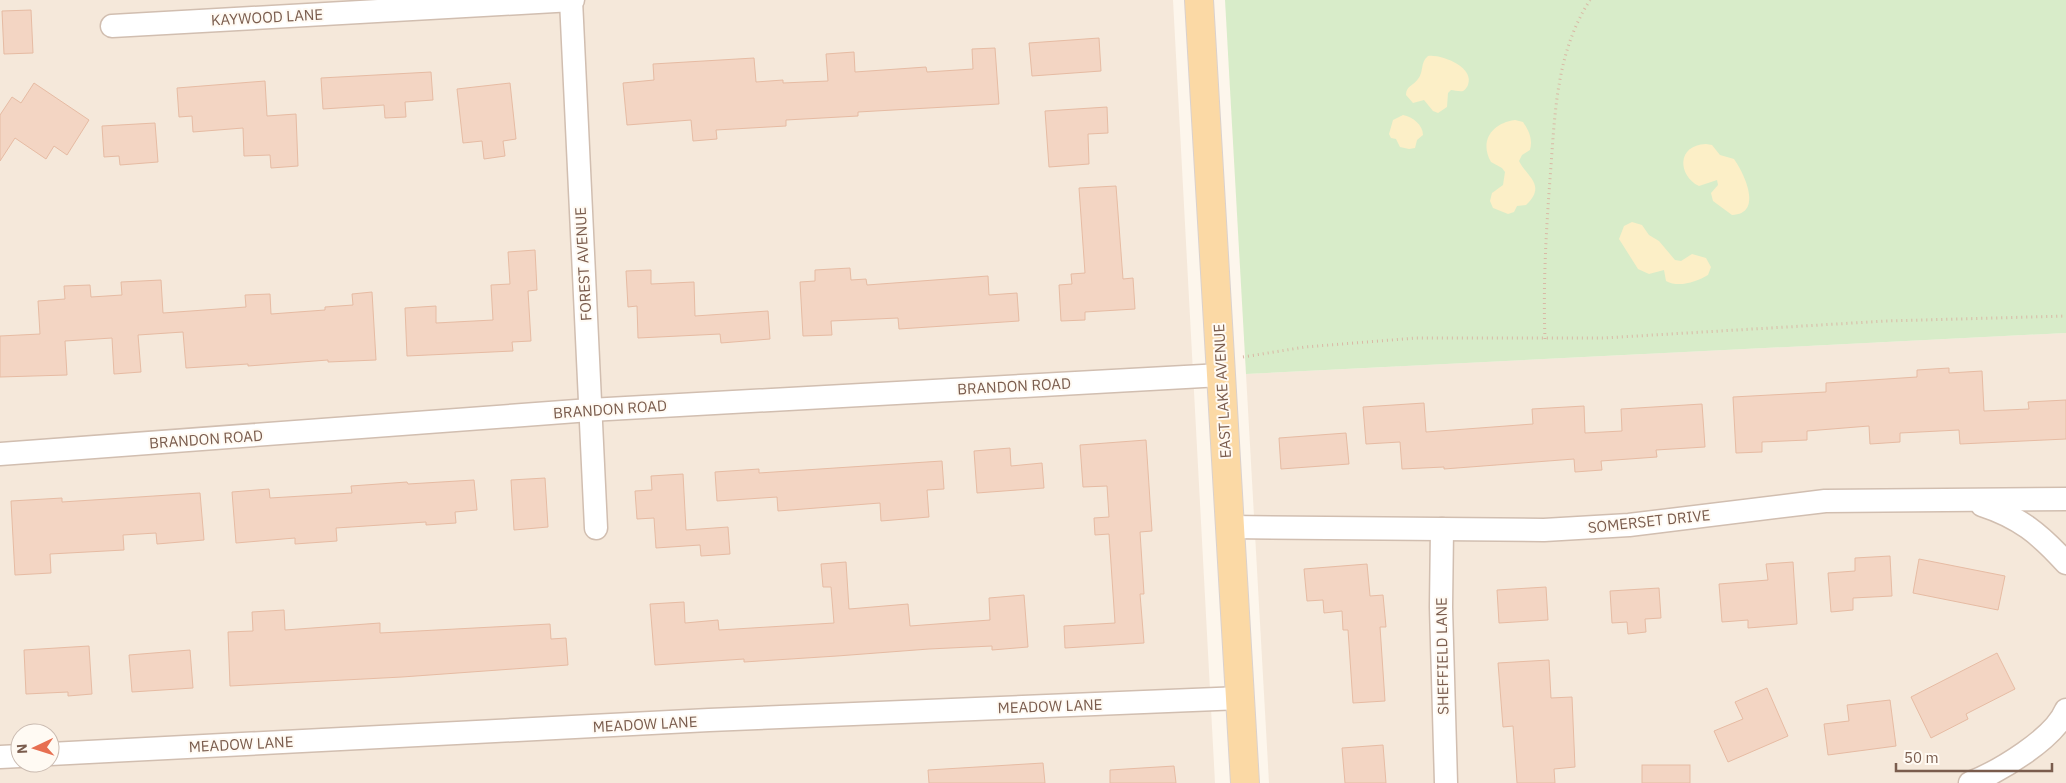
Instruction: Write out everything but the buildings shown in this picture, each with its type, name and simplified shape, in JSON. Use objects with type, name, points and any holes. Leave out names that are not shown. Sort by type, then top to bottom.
[{"type":"main road","name":"EAST LAKE AVENUE","points":[[1199,0],[1245,783]]},
{"type":"street","name":"KAYWOOD LANE","points":[[112,26],[572,0]]},
{"type":"street","name":"FOREST AVENUE","points":[[572,0],[596,528]]},
{"type":"street","name":"BRANDON ROAD","points":[[0,454],[590,410],[1220,368]]},
{"type":"street","points":[[1967,499],[2006,513],[2034,532],[2066,563]]},
{"type":"street","name":"SOMERSET DRIVE","points":[[1230,527],[1544,530],[1629,524],[1825,501],[2066,499]]},
{"type":"street","name":"SHEFFIELD LANE","points":[[1442,529],[1440,607],[1446,783]]},
{"type":"street","points":[[2066,546],[2066,555]]},
{"type":"street","name":"MEADOW LANE","points":[[60,753],[709,720],[1241,698]]},
{"type":"street","points":[[1970,783],[1985,777],[2020,755],[2044,736],[2066,710]]},
{"type":"path","points":[[1545,339],[1543,294],[1556,95],[1563,60],[1574,28],[1590,0]]},
{"type":"path","points":[[1220,368],[1305,347],[1416,338],[1604,338],[1886,321],[2066,316]]},
{"type":"shaded area","points":[[0,0],[1173,0],[1215,783],[0,783]]},
{"type":"shaded area","points":[[2066,333],[2066,783],[1269,783],[1246,374]]},
{"type":"green space","points":[[1225,0],[2066,0],[2066,333],[1246,374]]},
{"type":"sand","points":[[1428,56],[1441,57],[1455,63],[1462,67],[1469,79],[1464,91],[1451,90],[1448,93],[1447,107],[1438,113],[1433,111],[1424,100],[1413,103],[1406,95],[1408,88],[1420,76],[1424,61]]},
{"type":"sand","points":[[1403,115],[1417,122],[1423,131],[1423,135],[1417,140],[1415,148],[1400,147],[1396,139],[1391,138],[1389,134],[1393,120]]},
{"type":"sand","points":[[1515,120],[1523,122],[1530,135],[1530,150],[1522,155],[1519,161],[1533,182],[1535,192],[1526,205],[1517,206],[1514,212],[1508,214],[1493,208],[1490,201],[1492,193],[1503,185],[1505,172],[1502,168],[1491,162],[1486,147],[1487,140],[1494,129]]},
{"type":"sand","points":[[1712,145],[1720,155],[1734,159],[1742,174],[1749,192],[1749,201],[1747,208],[1742,213],[1732,215],[1713,201],[1711,193],[1718,185],[1717,180],[1699,186],[1687,175],[1683,162],[1685,155],[1696,146]]},
{"type":"sand","points":[[1632,222],[1642,225],[1649,235],[1659,241],[1675,260],[1681,261],[1692,254],[1706,258],[1711,267],[1708,275],[1693,282],[1676,284],[1666,281],[1664,270],[1649,274],[1638,269],[1619,239],[1624,226]]}]
